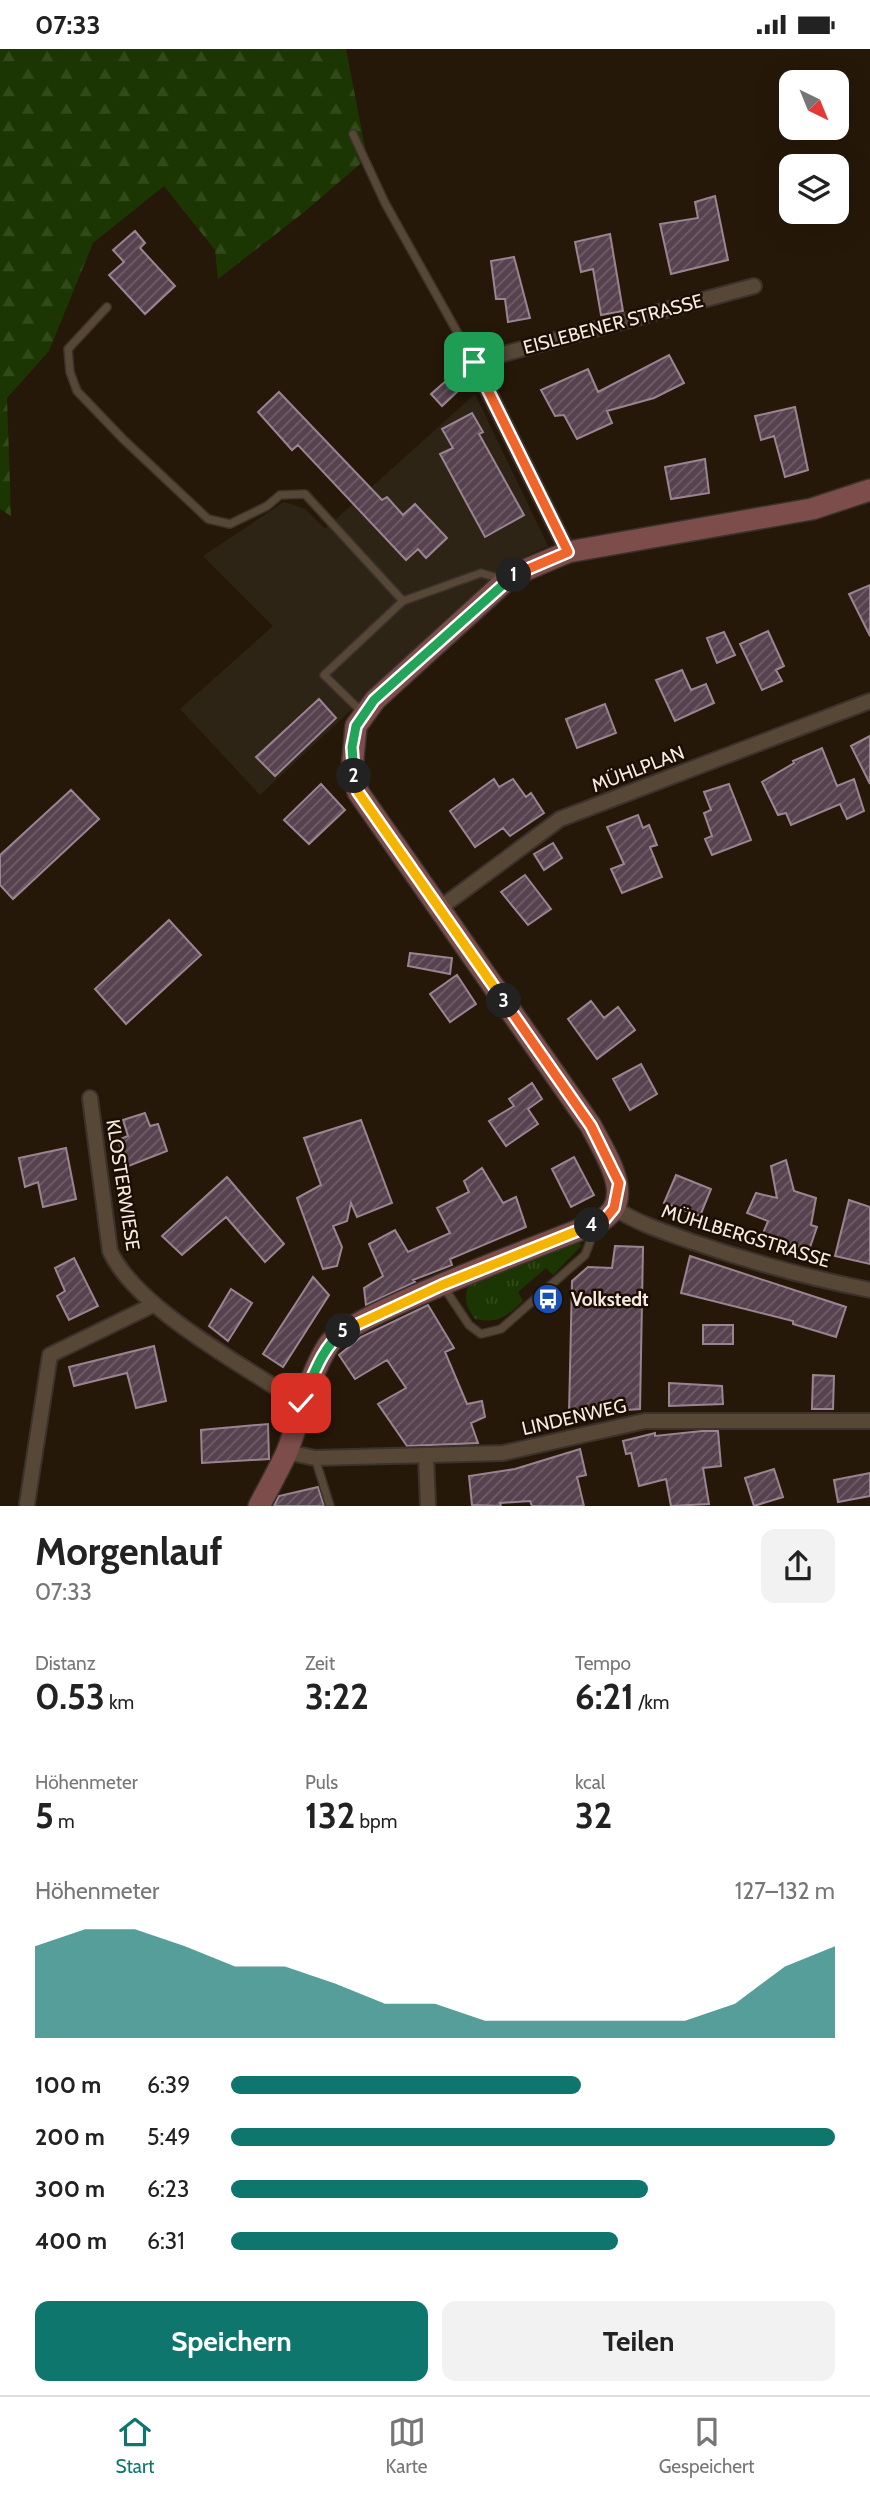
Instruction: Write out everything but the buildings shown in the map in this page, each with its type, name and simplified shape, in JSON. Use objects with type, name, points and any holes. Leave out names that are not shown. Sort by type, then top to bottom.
[{"type":"main road","points":[[259,1506],[286,1452],[301,1403],[331,1341],[346,1329],[442,1285],[605,1219],[614,1208],[619,1183],[591,1126],[358,792],[352,769],[356,726],[374,700],[506,580],[568,552],[812,509],[870,490]]},
{"type":"street","name":"EISLEBENER STRASSE","points":[[474,362],[754,286]]},
{"type":"street","points":[[474,362],[568,552]]},
{"type":"street","name":"MÜHLPLAN","points":[[440,908],[560,819],[870,701]]},
{"type":"street","name":"KLOSTERWIESE","points":[[90,1098],[110,1251],[117,1266],[153,1305],[301,1403]]},
{"type":"street","name":"MÜHLBERGSTRASSE","points":[[614,1208],[634,1221],[725,1253],[803,1277],[870,1290]]},
{"type":"street","points":[[27,1504],[50,1355],[153,1305]]},
{"type":"street","name":"LINDENWEG","points":[[286,1452],[315,1458],[503,1453],[645,1421],[870,1420]]},
{"type":"street","points":[[426,1455],[428,1506]]},
{"type":"lane","points":[[353,134],[385,203],[474,362]]},
{"type":"lane","points":[[107,307],[68,349],[70,372],[77,391],[122,439],[208,519],[230,524],[267,506],[280,495],[305,495],[403,601]]},
{"type":"lane","points":[[364,715],[324,675],[403,601],[481,573],[506,580]]},
{"type":"lane","points":[[442,1285],[469,1325],[481,1334],[501,1329],[585,1255],[597,1223]]},
{"type":"lane","points":[[315,1458],[330,1506]]},
{"type":"shaded area","points":[[475,394],[548,546],[505,566],[260,795],[180,709],[273,626],[203,556],[284,502],[305,509],[325,529]]},
{"type":"green space","points":[[0,49],[346,49],[367,158],[303,213],[218,279],[215,250],[164,186],[93,243],[49,351],[7,398],[11,516],[0,509]]},
{"type":"green space","points":[[578,1238],[581,1246],[553,1275],[546,1268],[518,1292],[523,1301],[512,1311],[496,1319],[475,1319],[466,1303],[469,1285]]},
{"type":"place","name":"Volkstedt","points":[[548,1299]]},
{"type":"route","points":[[301,1403],[322,1355],[331,1341],[346,1329],[442,1285],[597,1223],[605,1219],[617,1201],[619,1183],[591,1126],[358,792],[352,769],[356,726],[374,700],[510,576],[568,552],[474,362]]}]
